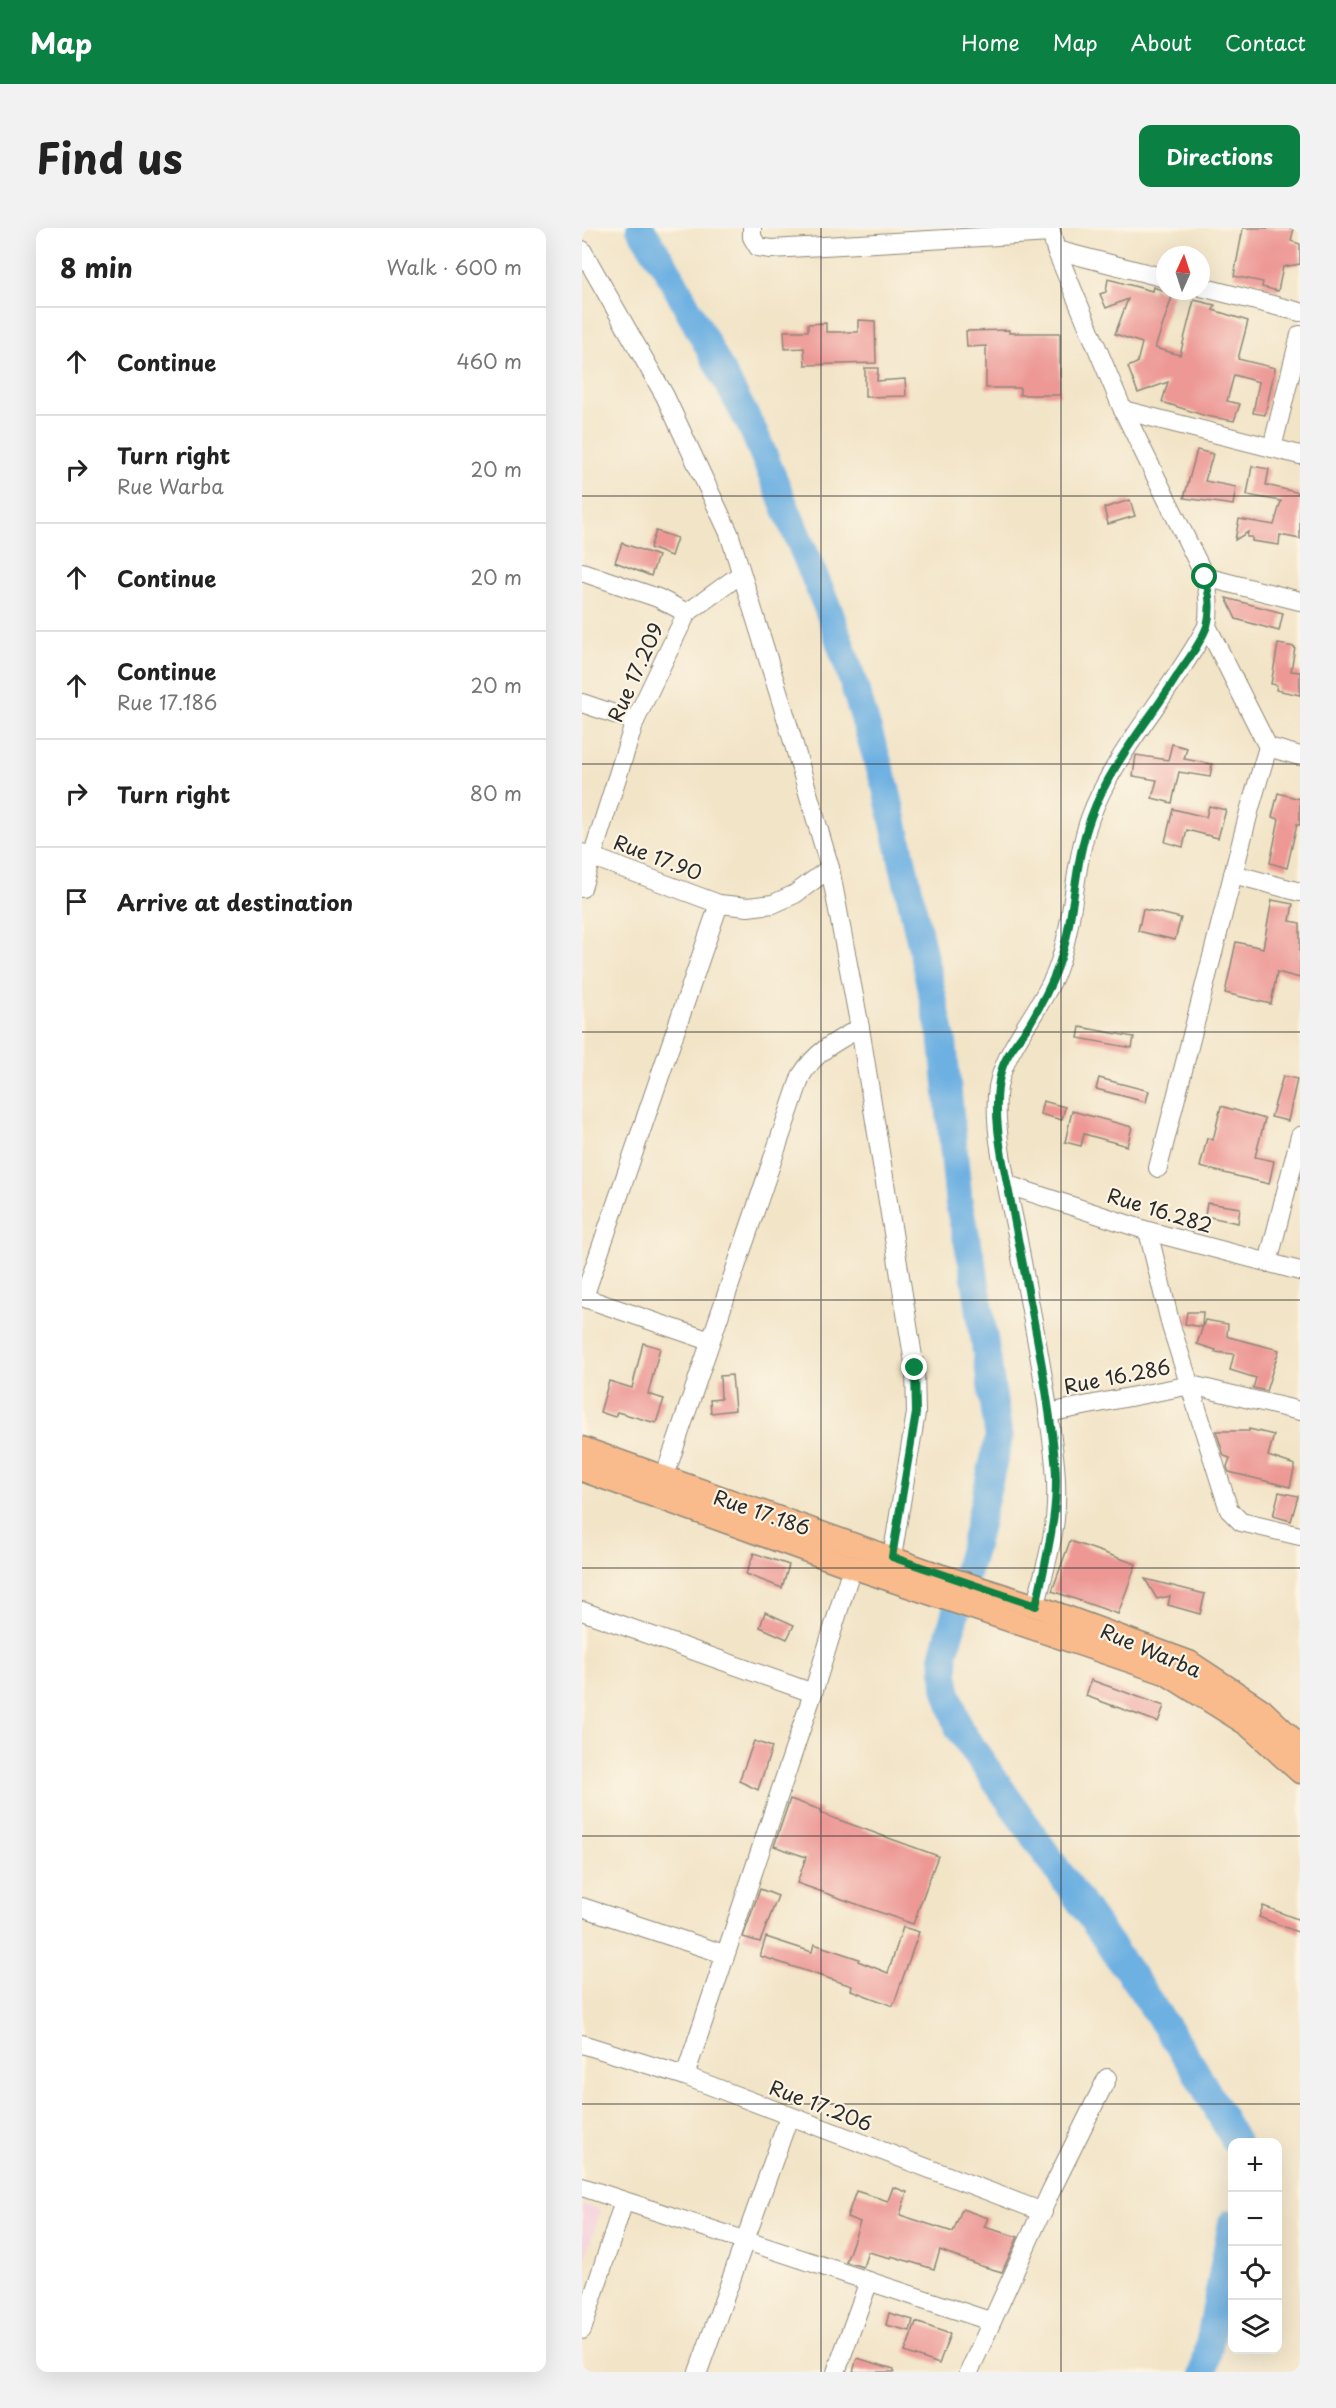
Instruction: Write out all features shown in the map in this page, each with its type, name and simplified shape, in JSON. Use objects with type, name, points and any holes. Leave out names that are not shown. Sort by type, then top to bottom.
[{"type":"main road","name":"Rue 17.186","points":[[582,1448],[892,1557],[939,1586]]},
{"type":"main road","points":[[582,1470],[852,1567],[939,1586],[979,1598],[1165,1673],[1248,1725],[1300,1772]]},
{"type":"main road","name":"Rue Warba","points":[[979,1598],[1036,1606],[1189,1662],[1262,1710],[1300,1746]]},
{"type":"street","points":[[752,228],[752,237],[758,247],[771,249],[944,234],[1052,237],[1156,275]]},
{"type":"street","points":[[1036,1606],[1055,1520],[1056,1463],[1008,1185],[997,1114],[997,1093],[1001,1070],[1044,998],[1057,971],[1065,944],[1090,818],[1108,780],[1175,681],[1206,626],[1209,603],[1205,577],[1124,410],[1052,237]]},
{"type":"street","points":[[582,250],[665,396],[729,533],[830,868],[860,1028],[915,1368],[916,1413],[892,1557]]},
{"type":"street","points":[[1210,289],[1300,312]]},
{"type":"street","points":[[1272,447],[1300,335]]},
{"type":"street","points":[[1124,410],[1300,455]]},
{"type":"street","points":[[582,572],[658,598],[687,613],[741,574]]},
{"type":"street","points":[[1205,577],[1300,601]]},
{"type":"street","name":"Rue 17.209","points":[[582,888],[587,854],[636,721],[687,613]]},
{"type":"street","points":[[1158,1168],[1268,747],[1206,626]]},
{"type":"street","points":[[582,703],[636,721]]},
{"type":"street","points":[[1268,747],[1300,756]]},
{"type":"street","name":"Rue 17.90","points":[[587,854],[718,904],[748,907],[773,904],[795,894],[830,868]]},
{"type":"street","points":[[1233,874],[1300,892]]},
{"type":"street","points":[[710,1341],[583,1297],[718,904]]},
{"type":"street","points":[[664,1478],[801,1076],[824,1048],[860,1028]]},
{"type":"street","points":[[1268,1263],[1300,1136]]},
{"type":"street","name":"Rue 16.282","points":[[1008,1185],[1148,1231],[1300,1271]]},
{"type":"street","points":[[1148,1231],[1158,1281],[1229,1509],[1241,1522],[1300,1536]]},
{"type":"street","name":"Rue 16.286","points":[[1048,1413],[1191,1385],[1300,1412]]},
{"type":"street","points":[[685,2076],[813,1693],[852,1567]]},
{"type":"street","points":[[582,1611],[813,1693]]},
{"type":"street","points":[[582,1907],[724,1954]]},
{"type":"street","name":"Rue 17.206","points":[[582,2044],[685,2076],[1043,2212]]},
{"type":"street","points":[[969,2372],[990,2321],[1107,2078]]},
{"type":"street","points":[[698,2372],[789,2117]]},
{"type":"street","points":[[582,2187],[990,2321]]},
{"type":"street","points":[[582,2330],[624,2201]]},
{"type":"street","points":[[836,2372],[869,2281]]},
{"type":"shaded area","points":[[582,2204],[601,2210],[582,2265]]},
{"type":"building","points":[[1243,228],[1294,228],[1291,241],[1300,244],[1300,264],[1283,267],[1278,291],[1262,287],[1263,282],[1234,276]]},
{"type":"building","points":[[1108,279],[1152,291],[1153,287],[1156,288],[1156,300],[1171,300],[1155,348],[1180,355],[1194,300],[1215,305],[1213,310],[1248,321],[1238,359],[1275,368],[1265,415],[1253,413],[1259,382],[1234,375],[1227,401],[1240,404],[1234,421],[1206,416],[1162,402],[1168,382],[1138,393],[1128,367],[1137,363],[1142,343],[1115,334],[1128,299],[1106,308],[1100,294],[1106,292]]},
{"type":"building","points":[[858,320],[875,321],[876,363],[805,365],[804,348],[785,349],[784,331],[808,331],[808,324],[826,323],[826,332],[858,332]]},
{"type":"building","points":[[1009,330],[1009,333],[1060,333],[1060,395],[1020,395],[1020,388],[986,388],[986,346],[967,347],[966,331]]},
{"type":"building","points":[[865,368],[878,368],[877,381],[905,379],[906,396],[865,397]]},
{"type":"building","points":[[1197,450],[1213,454],[1205,481],[1236,487],[1233,505],[1184,498]]},
{"type":"building","points":[[1252,466],[1269,469],[1266,485],[1300,493],[1300,539],[1280,535],[1279,545],[1252,541],[1252,537],[1247,537],[1248,532],[1235,540],[1239,519],[1274,525],[1281,501],[1247,495]]},
{"type":"building","points":[[1130,500],[1135,516],[1108,524],[1104,508]]},
{"type":"building","points":[[656,531],[677,538],[671,556],[650,548]]},
{"type":"building","points":[[622,543],[658,556],[651,576],[615,562]]},
{"type":"building","points":[[1226,598],[1283,613],[1279,631],[1236,619]]},
{"type":"building","points":[[1278,644],[1295,647],[1291,671],[1300,672],[1300,695],[1276,690],[1277,685],[1271,684]]},
{"type":"building","points":[[1172,744],[1187,748],[1184,759],[1212,764],[1210,777],[1179,772],[1172,803],[1152,798],[1157,780],[1133,776],[1136,755],[1168,760]]},
{"type":"building","points":[[1278,793],[1300,799],[1300,825],[1297,824],[1287,868],[1270,863],[1279,819],[1272,817]]},
{"type":"building","points":[[1209,806],[1226,810],[1218,838],[1187,830],[1183,847],[1165,842],[1173,809],[1206,817]]},
{"type":"building","points":[[1272,900],[1293,904],[1290,921],[1300,923],[1300,978],[1277,972],[1271,1004],[1225,993],[1236,942],[1263,948]]},
{"type":"building","points":[[1143,909],[1181,918],[1175,940],[1138,931]]},
{"type":"building","points":[[1080,1027],[1134,1037],[1132,1048],[1078,1038]]},
{"type":"building","points":[[1283,1076],[1297,1079],[1288,1121],[1271,1117]]},
{"type":"building","points":[[1099,1078],[1149,1091],[1146,1102],[1096,1089]]},
{"type":"building","points":[[1043,1101],[1065,1107],[1062,1120],[1040,1114]]},
{"type":"building","points":[[1221,1106],[1265,1119],[1255,1157],[1274,1161],[1269,1184],[1200,1167],[1207,1138],[1213,1140]]},
{"type":"building","points":[[1072,1111],[1132,1127],[1127,1146],[1084,1134],[1081,1146],[1065,1142]]},
{"type":"building","points":[[1207,1203],[1240,1208],[1238,1223],[1205,1216]]},
{"type":"building","points":[[1187,1312],[1203,1312],[1202,1327],[1185,1324]]},
{"type":"building","points":[[1205,1320],[1228,1324],[1227,1336],[1229,1337],[1279,1350],[1266,1391],[1253,1388],[1256,1378],[1230,1370],[1234,1354],[1215,1352],[1216,1350],[1197,1344]]},
{"type":"building","points":[[643,1343],[660,1348],[648,1394],[664,1399],[656,1423],[617,1412],[615,1417],[600,1412],[609,1381],[632,1388]]},
{"type":"building","points":[[732,1375],[735,1410],[711,1413],[710,1400],[721,1399],[720,1376]]},
{"type":"building","points":[[1249,1429],[1274,1435],[1268,1456],[1295,1465],[1290,1487],[1229,1472],[1227,1467],[1230,1458],[1224,1456],[1216,1431],[1249,1431]]},
{"type":"building","points":[[1279,1492],[1298,1496],[1291,1521],[1273,1516]]},
{"type":"building","points":[[1070,1541],[1136,1564],[1118,1614],[1052,1591]]},
{"type":"building","points":[[754,1553],[789,1565],[782,1588],[746,1574]]},
{"type":"building","points":[[1145,1579],[1205,1594],[1200,1614],[1168,1605],[1170,1596],[1157,1599]]},
{"type":"building","points":[[765,1612],[794,1625],[787,1639],[760,1627]]},
{"type":"building","points":[[1091,1680],[1164,1706],[1158,1722],[1086,1696]]},
{"type":"building","points":[[754,1741],[772,1747],[758,1790],[739,1781]]},
{"type":"building","points":[[790,1799],[821,1810],[820,1813],[938,1856],[913,1924],[797,1883],[806,1857],[774,1846]]},
{"type":"building","points":[[760,1889],[778,1896],[760,1942],[743,1937]]},
{"type":"building","points":[[1263,1906],[1300,1920],[1300,1933],[1259,1917]]},
{"type":"building","points":[[903,1927],[919,1932],[893,2006],[851,1990],[852,1986],[760,1956],[766,1937],[812,1952],[814,1944],[859,1959],[858,1961],[888,1973]]},
{"type":"building","points":[[893,2187],[907,2192],[900,2215],[953,2232],[962,2209],[988,2218],[984,2227],[1018,2237],[1002,2272],[940,2250],[934,2269],[891,2256],[891,2258],[868,2252],[863,2267],[846,2262],[860,2222],[847,2217],[856,2191],[888,2201]]},
{"type":"building","points":[[889,2313],[913,2320],[910,2331],[886,2325]]},
{"type":"building","points":[[916,2322],[950,2334],[939,2364],[905,2352]]},
{"type":"building","points":[[857,2358],[894,2369],[894,2372],[853,2372]]},
{"type":"waterway","points":[[640,228],[665,266],[753,430],[830,614],[886,788],[943,1043],[959,1205],[974,1271],[999,1438],[974,1545],[944,1654],[946,1687],[959,1729],[1145,1995],[1193,2067],[1234,2138]]},
{"type":"waterway","points":[[1204,2372],[1228,2244]]},
{"type":"route","points":[[915,1368],[916,1413],[892,1557],[942,1576],[1036,1606],[1055,1520],[1056,1463],[1044,1381],[1003,1154],[997,1114],[997,1093],[1001,1070],[1006,1059],[1029,1025],[1057,971],[1065,944],[1090,818],[1108,780],[1175,681],[1198,644],[1206,626],[1210,611],[1205,577]]}]
